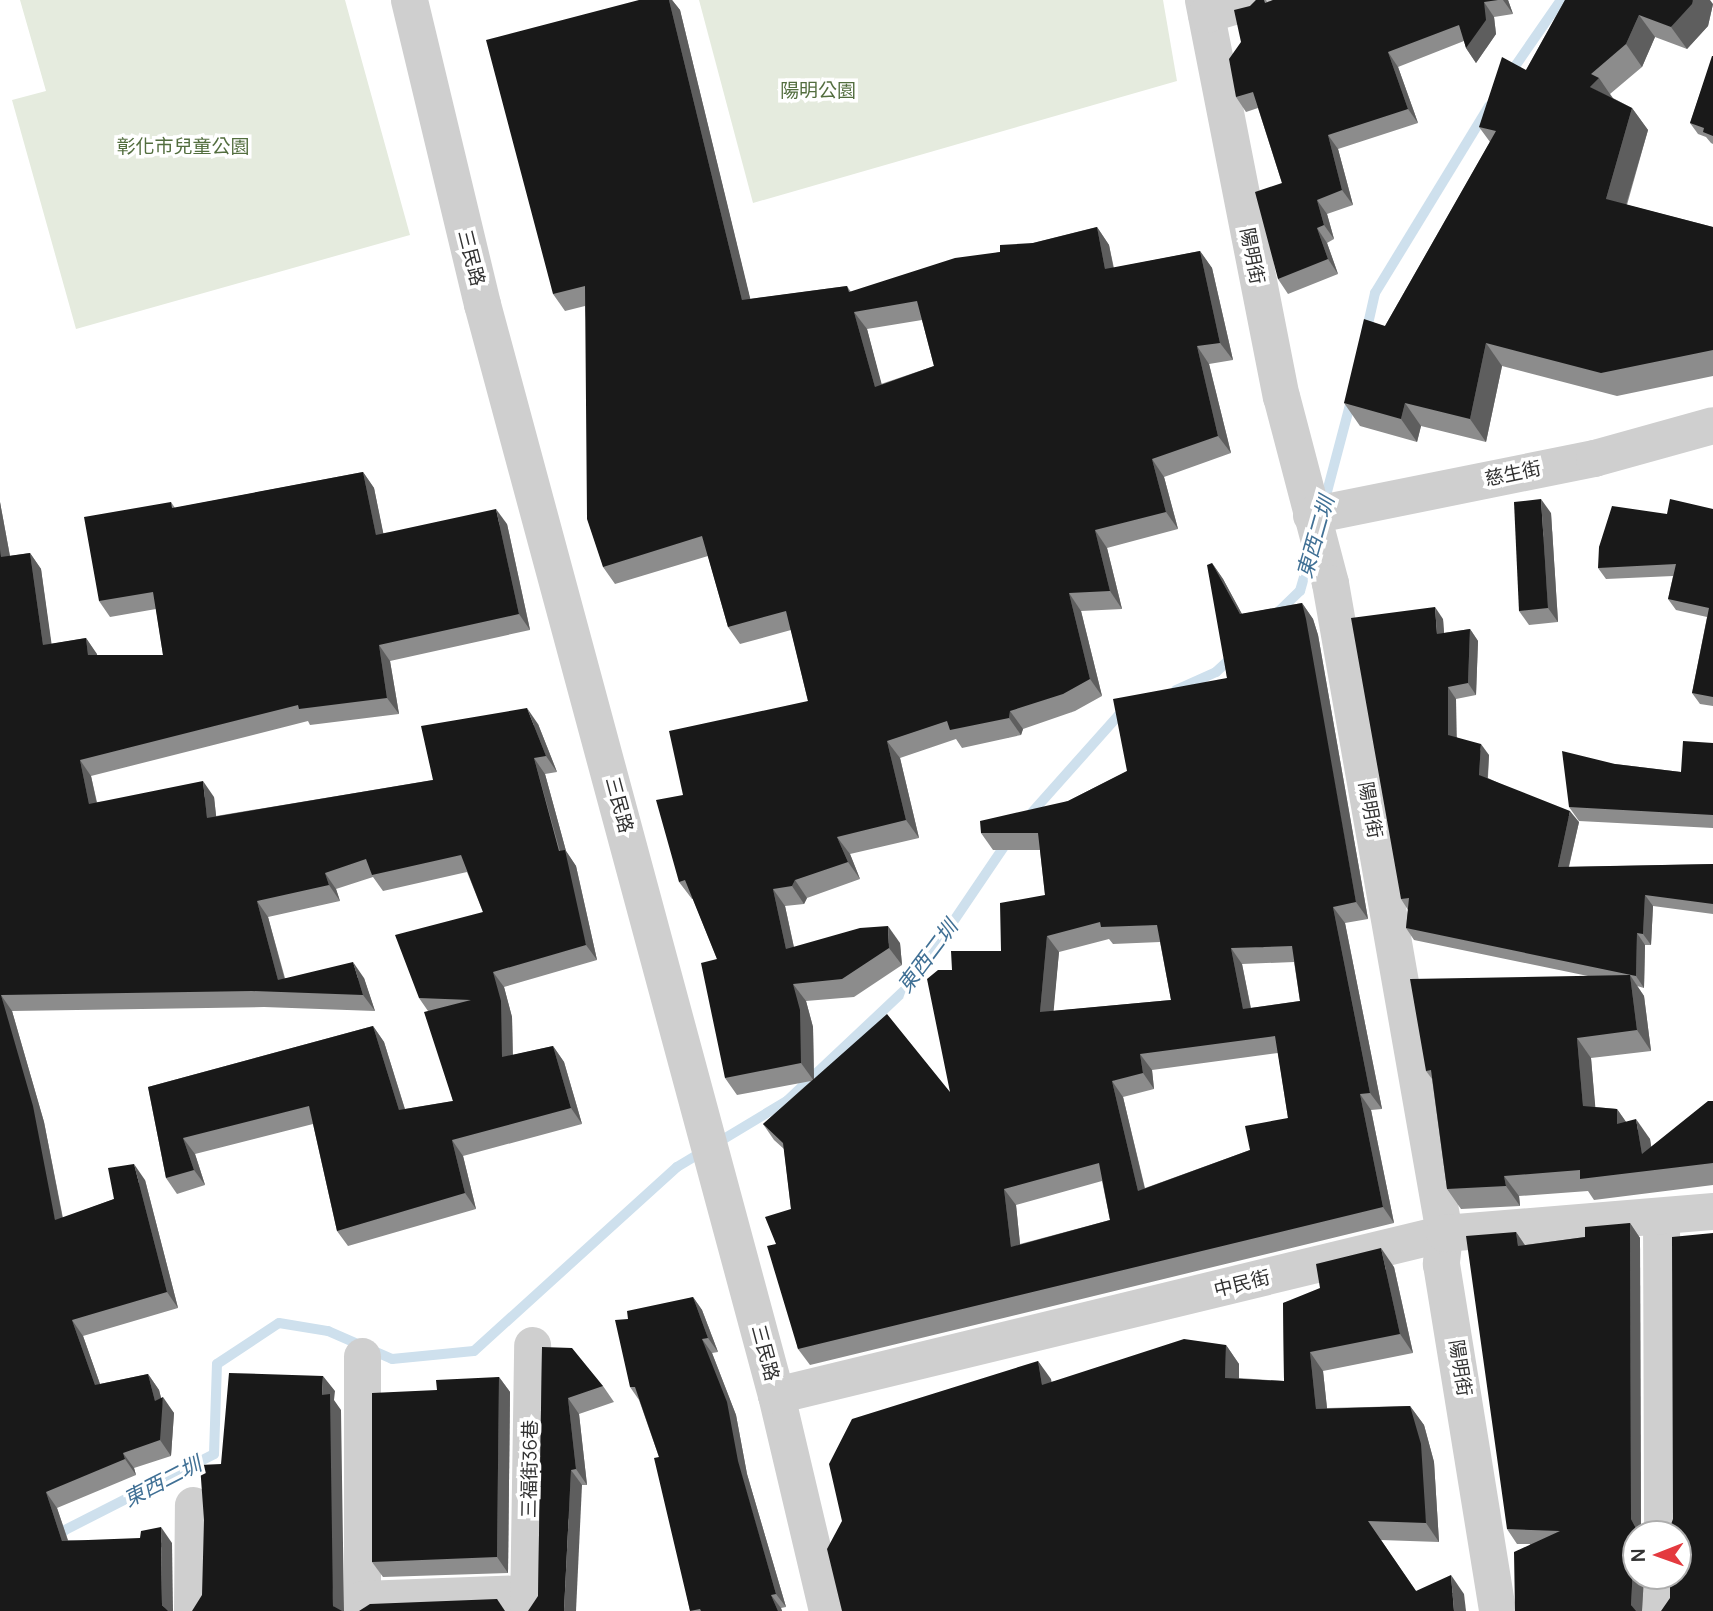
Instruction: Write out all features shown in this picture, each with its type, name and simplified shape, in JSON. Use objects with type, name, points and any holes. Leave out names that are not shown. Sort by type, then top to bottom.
[{"type":"street","name":"三民路","points":[[409,0],[482,304],[776,1395],[827,1611]]},
{"type":"street","name":"陽明街","points":[[1254,0],[1204,7],[1281,396],[1330,583],[1444,1233],[1441,1264],[1497,1611]]},
{"type":"street","name":"慈生街","points":[[1311,515],[1594,457],[1713,425]]},
{"type":"street","name":"中民街","points":[[776,1395],[1444,1233],[1713,1212]]},
{"type":"street","points":[[1661,1216],[1662,1520]]},
{"type":"street","name":"三福街36巷","points":[[362,1356],[362,1605],[528,1602],[532,1345]]},
{"type":"street","points":[[192,1611],[193,1505]]},
{"type":"street","points":[[1660,1611],[1661,1590]]},
{"type":"green space","name":"彰化市兒童公園","points":[[20,0],[345,0],[410,235],[76,329],[12,100],[46,91]]},
{"type":"green space","name":"陽明公園","points":[[699,0],[1163,0],[1177,81],[753,203]]},
{"type":"building","points":[[639,0],[669,0],[742,300],[847,286],[849,292],[955,258],[1000,252],[1000,245],[1033,243],[1097,227],[1105,269],[1200,251],[1220,343],[1197,346],[1218,436],[1152,459],[1166,512],[1095,530],[1110,591],[1069,593],[1090,679],[1063,694],[1010,711],[1009,718],[950,730],[947,721],[887,741],[906,820],[837,837],[848,862],[795,880],[792,886],[773,889],[786,949],[860,928],[888,926],[889,948],[842,979],[793,984],[800,1010],[801,1063],[725,1078],[701,963],[717,959],[685,880],[679,882],[656,800],[683,795],[669,731],[808,701],[786,611],[728,627],[702,536],[603,567],[587,519],[585,286],[553,294],[486,40]],"holes":[[[917,301],[934,366],[875,387],[854,312]]]},
{"type":"building","points":[[1256,0],[1264,0],[1265,3],[1273,0],[1498,0],[1484,2],[1486,20],[1466,48],[1459,25],[1388,52],[1408,109],[1328,135],[1342,190],[1317,200],[1324,225],[1317,228],[1328,259],[1278,279],[1255,192],[1282,183],[1253,92],[1236,97],[1229,59],[1241,42],[1234,10],[1250,6]]},
{"type":"building","points":[[1565,0],[1693,0],[1671,27],[1639,15],[1626,44],[1591,74],[1599,78],[1590,87],[1632,108],[1606,199],[1713,227],[1713,350],[1601,373],[1486,343],[1470,419],[1405,403],[1401,419],[1344,403],[1364,319],[1385,326],[1496,131],[1479,127],[1502,57],[1526,70]]},
{"type":"building","points":[[1712,56],[1713,136],[1703,132],[1704,128],[1690,123]]},
{"type":"building","points":[[363,472],[376,535],[496,509],[519,614],[379,645],[387,698],[299,709],[298,705],[80,760],[89,804],[203,781],[207,818],[433,780],[421,726],[527,708],[546,756],[534,758],[559,851],[565,850],[586,945],[493,972],[501,1001],[502,1057],[553,1046],[571,1108],[452,1140],[465,1193],[337,1231],[309,1106],[183,1138],[194,1170],[166,1178],[148,1087],[373,1026],[399,1110],[453,1101],[424,1012],[471,1000],[419,998],[395,935],[483,912],[461,855],[372,875],[366,859],[325,873],[329,885],[257,901],[278,980],[353,962],[363,995],[252,991],[1,995],[33,1106],[55,1220],[114,1199],[108,1168],[134,1164],[167,1292],[72,1320],[95,1385],[148,1374],[155,1401],[163,1397],[160,1440],[123,1453],[125,1459],[46,1492],[62,1541],[140,1538],[141,1531],[161,1527],[162,1605],[168,1611],[0,1611],[0,549],[1,557],[30,553],[43,645],[86,638],[88,655],[163,655],[153,592],[99,601],[84,517],[171,502],[172,508]]},
{"type":"building","points":[[1541,499],[1548,608],[1519,611],[1514,502]]},
{"type":"building","points":[[1670,499],[1713,509],[1713,697],[1692,693],[1709,608],[1668,599],[1676,564],[1598,568],[1599,547],[1612,506],[1667,514]]},
{"type":"building","points":[[1212,563],[1240,614],[1302,603],[1356,902],[1333,907],[1370,1093],[1360,1094],[1383,1207],[798,1349],[767,1246],[776,1244],[765,1217],[791,1209],[783,1143],[763,1124],[887,1014],[950,1092],[927,979],[938,970],[952,970],[951,951],[1001,951],[1000,903],[1045,895],[1038,833],[981,833],[980,821],[1068,801],[1127,771],[1113,699],[1227,678],[1207,565]],"holes":[[[1100,922],[1101,927],[1157,925],[1171,1000],[1040,1012],[1047,936]],[[1292,946],[1300,1001],[1243,1009],[1231,948]],[[1275,1036],[1288,1118],[1245,1126],[1250,1150],[1138,1191],[1112,1081],[1143,1073],[1140,1054]],[[1099,1163],[1110,1220],[1011,1247],[1004,1189]]]},
{"type":"building","points":[[1435,607],[1437,634],[1470,629],[1468,683],[1448,687],[1448,735],[1481,744],[1479,775],[1570,811],[1558,867],[1713,864],[1713,904],[1645,895],[1643,934],[1637,933],[1636,976],[1406,928],[1409,898],[1401,899],[1351,618]]},
{"type":"building","points":[[1683,741],[1713,743],[1713,815],[1569,807],[1562,751],[1615,764],[1681,772]]},
{"type":"building","points":[[1630,975],[1637,1030],[1577,1038],[1583,1106],[1617,1109],[1617,1124],[1636,1119],[1642,1154],[1708,1101],[1713,1101],[1713,1163],[1580,1179],[1580,1170],[1504,1176],[1506,1186],[1447,1189],[1431,1070],[1426,1071],[1410,979]]},
{"type":"building","points":[[1630,1223],[1632,1520],[1622,1520],[1622,1590],[1632,1590],[1631,1605],[1636,1611],[1515,1611],[1514,1552],[1560,1531],[1507,1529],[1466,1236],[1516,1232],[1518,1246],[1585,1237],[1585,1227]]},
{"type":"building","points":[[1713,1233],[1713,1611],[1661,1611],[1670,1598],[1670,1590],[1692,1590],[1692,1520],[1673,1520],[1672,1237]]},
{"type":"building","points":[[1381,1248],[1400,1334],[1310,1352],[1316,1409],[1410,1406],[1421,1444],[1426,1523],[1368,1521],[1416,1591],[1451,1575],[1454,1611],[842,1611],[827,1549],[842,1521],[829,1464],[852,1419],[1038,1361],[1042,1385],[1184,1339],[1226,1345],[1225,1378],[1284,1381],[1283,1303],[1320,1288],[1316,1264]]},
{"type":"building","points":[[693,1297],[708,1338],[702,1339],[727,1402],[738,1461],[776,1594],[771,1595],[778,1611],[690,1611],[654,1458],[659,1457],[635,1387],[630,1387],[615,1320],[628,1319],[627,1311]]},
{"type":"building","points":[[542,1347],[572,1348],[603,1386],[568,1398],[576,1469],[571,1470],[564,1611],[528,1611],[538,1596]]},
{"type":"building","points":[[229,1373],[323,1376],[322,1395],[330,1394],[333,1606],[342,1611],[192,1611],[202,1595],[204,1520],[200,1465],[221,1464]]},
{"type":"building","points":[[499,1377],[497,1557],[372,1562],[372,1393],[437,1390],[436,1380]]},
{"type":"building","points":[[497,1599],[505,1611],[359,1611],[370,1604]]},
{"type":"waterway","name":"東西二圳","points":[[1509,75],[1561,0]]},
{"type":"waterway","name":"東西二圳","points":[[1366,333],[1375,293],[1489,106]]},
{"type":"waterway","name":"東西二圳","points":[[1323,507],[1352,397]]},
{"type":"waterway","name":"東西二圳","points":[[1275,615],[1300,591],[1311,553]]},
{"type":"waterway","name":"東西二圳","points":[[1176,690],[1216,672],[1233,656]]},
{"type":"waterway","name":"東西二圳","points":[[1027,818],[1118,716],[1129,711]]},
{"type":"waterway","name":"東西二圳","points":[[55,1540],[65,1530],[214,1454],[217,1364],[279,1323],[328,1331],[392,1359],[474,1351],[677,1167],[787,1101],[911,984],[1010,838]]}]
